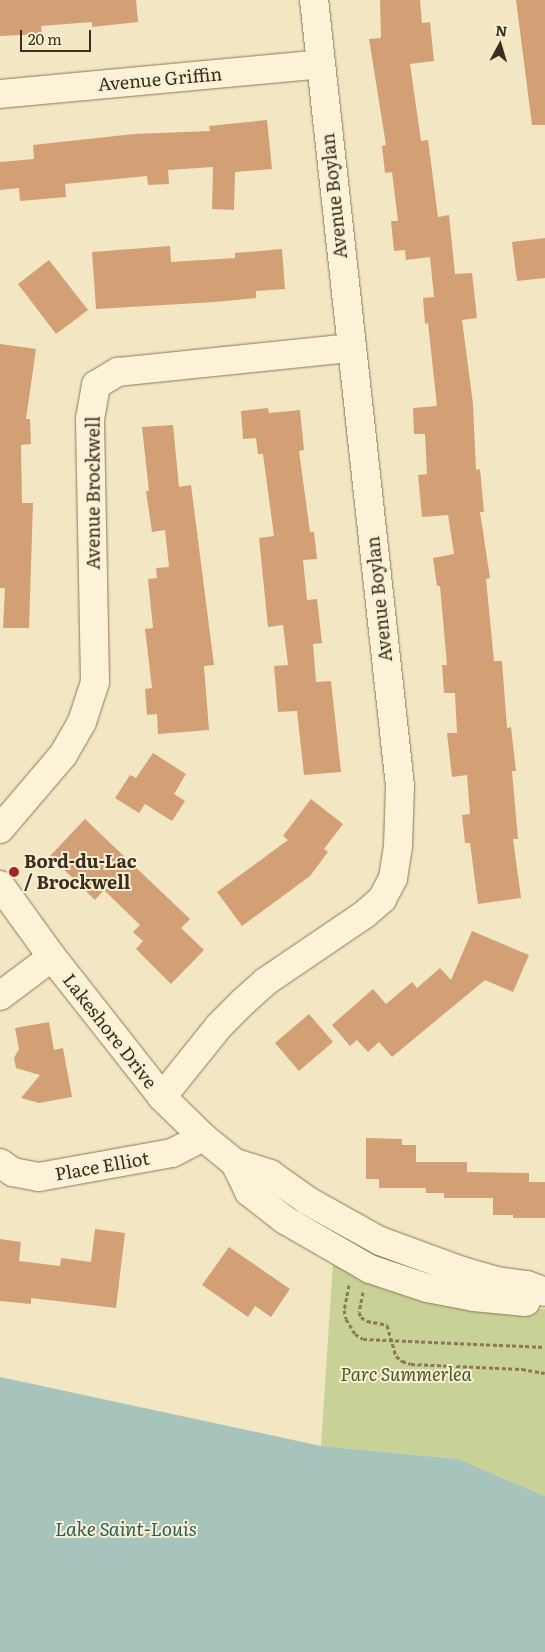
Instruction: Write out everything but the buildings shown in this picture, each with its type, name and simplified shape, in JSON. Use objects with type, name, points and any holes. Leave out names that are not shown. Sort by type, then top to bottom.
[{"type":"street","name":"Avenue Boylan","points":[[162,1097],[219,1026],[265,982],[365,914],[382,899],[393,878],[398,846],[400,786],[350,348],[314,0]]},
{"type":"street","name":"Avenue Griffin","points":[[0,94],[321,64]]},
{"type":"street","name":"Avenue Brockwell","points":[[0,829],[62,755],[82,722],[95,682],[90,419],[96,386],[118,372],[350,348]]},
{"type":"street","name":"Lakeshore Drive","points":[[0,885],[52,957],[162,1097],[203,1137],[235,1163],[270,1174],[345,1224],[380,1241],[497,1281],[527,1285],[545,1292]]},
{"type":"street","points":[[0,996],[52,957]]},
{"type":"street","name":"Place Elliot","points":[[0,1163],[13,1172],[38,1177],[172,1153],[203,1137]]},
{"type":"street","name":"Lakeshore Drive","points":[[235,1163],[250,1192],[285,1220],[370,1269],[427,1288],[474,1297],[526,1302],[545,1297]]},
{"type":"path","points":[[350,1280],[344,1310],[349,1327],[363,1339],[545,1347]]},
{"type":"path","points":[[365,1287],[359,1312],[361,1318],[387,1325],[396,1356],[411,1364],[522,1369],[545,1373]]},
{"type":"green space","name":"Parc Summerlea","points":[[333,1263],[492,1307],[545,1309],[545,1496],[458,1459],[321,1446]]},
{"type":"water","name":"Lake Saint-Louis","points":[[0,1377],[321,1446],[458,1459],[545,1496],[545,1652],[0,1652]]},
{"type":"place","name":"Bord-du-Lac / Brockwell","points":[[14,872]]}]
